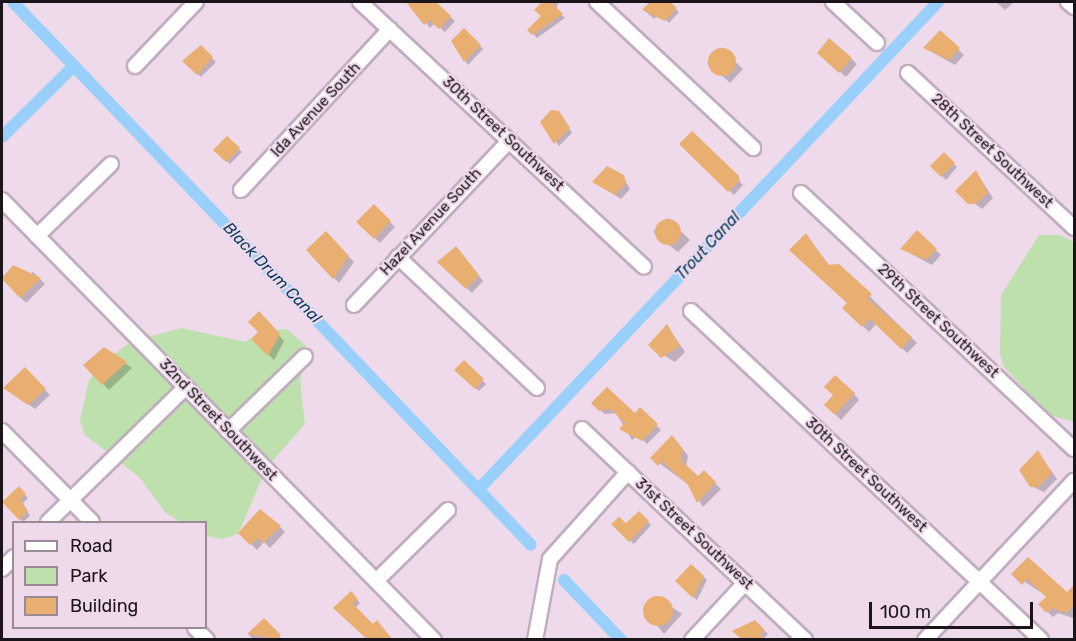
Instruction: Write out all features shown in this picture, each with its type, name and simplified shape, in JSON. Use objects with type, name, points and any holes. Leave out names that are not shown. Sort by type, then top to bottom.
[{"type":"street","points":[[135,66],[196,2]]},
{"type":"street","name":"30th Street Southwest","points":[[360,2],[644,267]]},
{"type":"street","points":[[597,2],[753,148]]},
{"type":"street","points":[[833,2],[877,43]]},
{"type":"street","points":[[1068,2],[1074,7]]},
{"type":"street","name":"Ida Avenue South","points":[[241,190],[390,29]]},
{"type":"street","name":"28th Street Southwest","points":[[908,74],[1074,228]]},
{"type":"street","name":"Hazel Avenue South","points":[[354,305],[509,141]]},
{"type":"street","points":[[37,236],[111,164]]},
{"type":"street","name":"29th Street Southwest","points":[[801,193],[1074,449]]},
{"type":"street","name":"32nd Street Southwest","points":[[2,200],[434,639]]},
{"type":"street","points":[[398,257],[537,388]]},
{"type":"street","name":"30th Street Southwest","points":[[691,311],[1041,639]]},
{"type":"street","points":[[228,431],[305,356]]},
{"type":"street","points":[[49,521],[186,387]]},
{"type":"street","name":"31st Street Southwest","points":[[582,429],[805,639]]},
{"type":"street","points":[[2,431],[91,521]]},
{"type":"street","points":[[535,639],[550,559],[628,472]]},
{"type":"street","points":[[926,639],[1074,481]]},
{"type":"street","points":[[376,581],[448,510]]},
{"type":"street","points":[[692,639],[745,583]]},
{"type":"green space","points":[[1039,235],[1060,235],[1074,242],[1074,422],[1047,414],[1004,367],[1000,354],[1001,295]]},
{"type":"green space","points":[[182,328],[245,342],[263,331],[287,329],[306,346],[300,381],[305,424],[267,467],[238,534],[223,539],[207,536],[207,521],[179,521],[166,513],[139,477],[85,435],[80,421],[89,380],[109,358],[132,341]]},
{"type":"building","points":[[406,2],[436,2],[451,16],[439,29],[429,20],[424,25]]},
{"type":"building","points":[[542,2],[551,2],[563,14],[532,35],[527,30],[541,16],[534,10]]},
{"type":"building","points":[[650,2],[670,2],[677,8],[665,21],[642,10]]},
{"type":"building","points":[[464,28],[481,45],[464,62],[451,41]]},
{"type":"building","points":[[940,30],[960,48],[949,60],[923,48]]},
{"type":"building","points":[[829,38],[852,58],[839,73],[817,53]]},
{"type":"building","points":[[201,45],[213,57],[197,75],[182,61]]},
{"type":"building","points":[[722,48],[732,52],[736,62],[732,72],[722,76],[712,72],[708,62],[712,52]]},
{"type":"building","points":[[551,110],[559,111],[570,128],[554,144],[540,122]]},
{"type":"building","points":[[692,131],[738,175],[740,180],[728,192],[679,144]]},
{"type":"building","points":[[227,136],[240,148],[226,162],[213,150]]},
{"type":"building","points":[[944,152],[955,163],[941,177],[930,166]]},
{"type":"building","points":[[607,166],[624,175],[626,183],[615,195],[592,182]]},
{"type":"building","points":[[976,170],[988,192],[976,204],[968,204],[955,191]]},
{"type":"building","points":[[374,204],[391,221],[374,239],[356,222]]},
{"type":"building","points":[[668,219],[678,222],[681,232],[678,242],[668,245],[658,242],[655,232],[658,222]]},
{"type":"building","points":[[917,230],[937,249],[926,260],[900,249]]},
{"type":"building","points":[[326,231],[349,256],[333,279],[306,250]]},
{"type":"building","points":[[806,233],[828,265],[839,264],[872,294],[868,299],[912,337],[901,349],[870,319],[862,327],[842,308],[847,303],[789,250]]},
{"type":"building","points":[[456,246],[479,275],[466,289],[437,262]]},
{"type":"building","points":[[13,265],[41,278],[20,298],[2,279]]},
{"type":"building","points":[[259,311],[280,334],[268,356],[251,339],[258,332],[248,322]]},
{"type":"building","points":[[667,324],[680,346],[661,358],[648,345]]},
{"type":"building","points":[[104,347],[127,362],[102,385],[83,365]]},
{"type":"building","points":[[464,360],[484,379],[475,389],[454,370]]},
{"type":"building","points":[[25,367],[46,389],[28,405],[3,388]]},
{"type":"building","points":[[835,375],[855,393],[835,415],[824,405],[833,395],[824,387]]},
{"type":"building","points":[[607,387],[635,413],[640,407],[658,424],[642,441],[619,429],[625,423],[610,409],[599,411],[591,403]]},
{"type":"building","points":[[672,435],[683,449],[681,460],[698,476],[704,470],[716,482],[697,503],[688,485],[662,461],[658,466],[650,458]]},
{"type":"building","points":[[1038,450],[1052,473],[1038,487],[1030,487],[1019,470]]},
{"type":"building","points":[[19,486],[26,494],[20,499],[28,511],[19,520],[2,502]]},
{"type":"building","points":[[260,509],[281,526],[263,543],[258,538],[250,545],[238,533]]},
{"type":"building","points":[[639,511],[649,521],[629,542],[611,524],[619,517],[626,523]]},
{"type":"building","points":[[1028,557],[1067,592],[1074,585],[1074,606],[1066,613],[1052,608],[1046,613],[1038,604],[1046,597],[1027,579],[1022,585],[1011,574]]},
{"type":"building","points":[[691,564],[704,576],[693,598],[675,581]]},
{"type":"building","points":[[351,591],[358,599],[353,604],[373,624],[377,620],[392,639],[367,639],[333,608]]},
{"type":"building","points":[[658,596],[669,600],[673,611],[669,622],[658,626],[647,622],[643,611],[647,600]]},
{"type":"building","points":[[264,618],[281,635],[277,639],[247,634]]},
{"type":"building","points":[[755,620],[765,630],[760,635],[766,639],[741,639],[732,631]]},
{"type":"waterway","name":"Black Drum Canal","points":[[13,2],[531,545]]},
{"type":"waterway","name":"Trout Canal","points":[[478,490],[938,2]]},
{"type":"waterway","points":[[2,137],[74,66]]},
{"type":"waterway","name":"Black Drum Canal","points":[[564,580],[621,640]]}]
